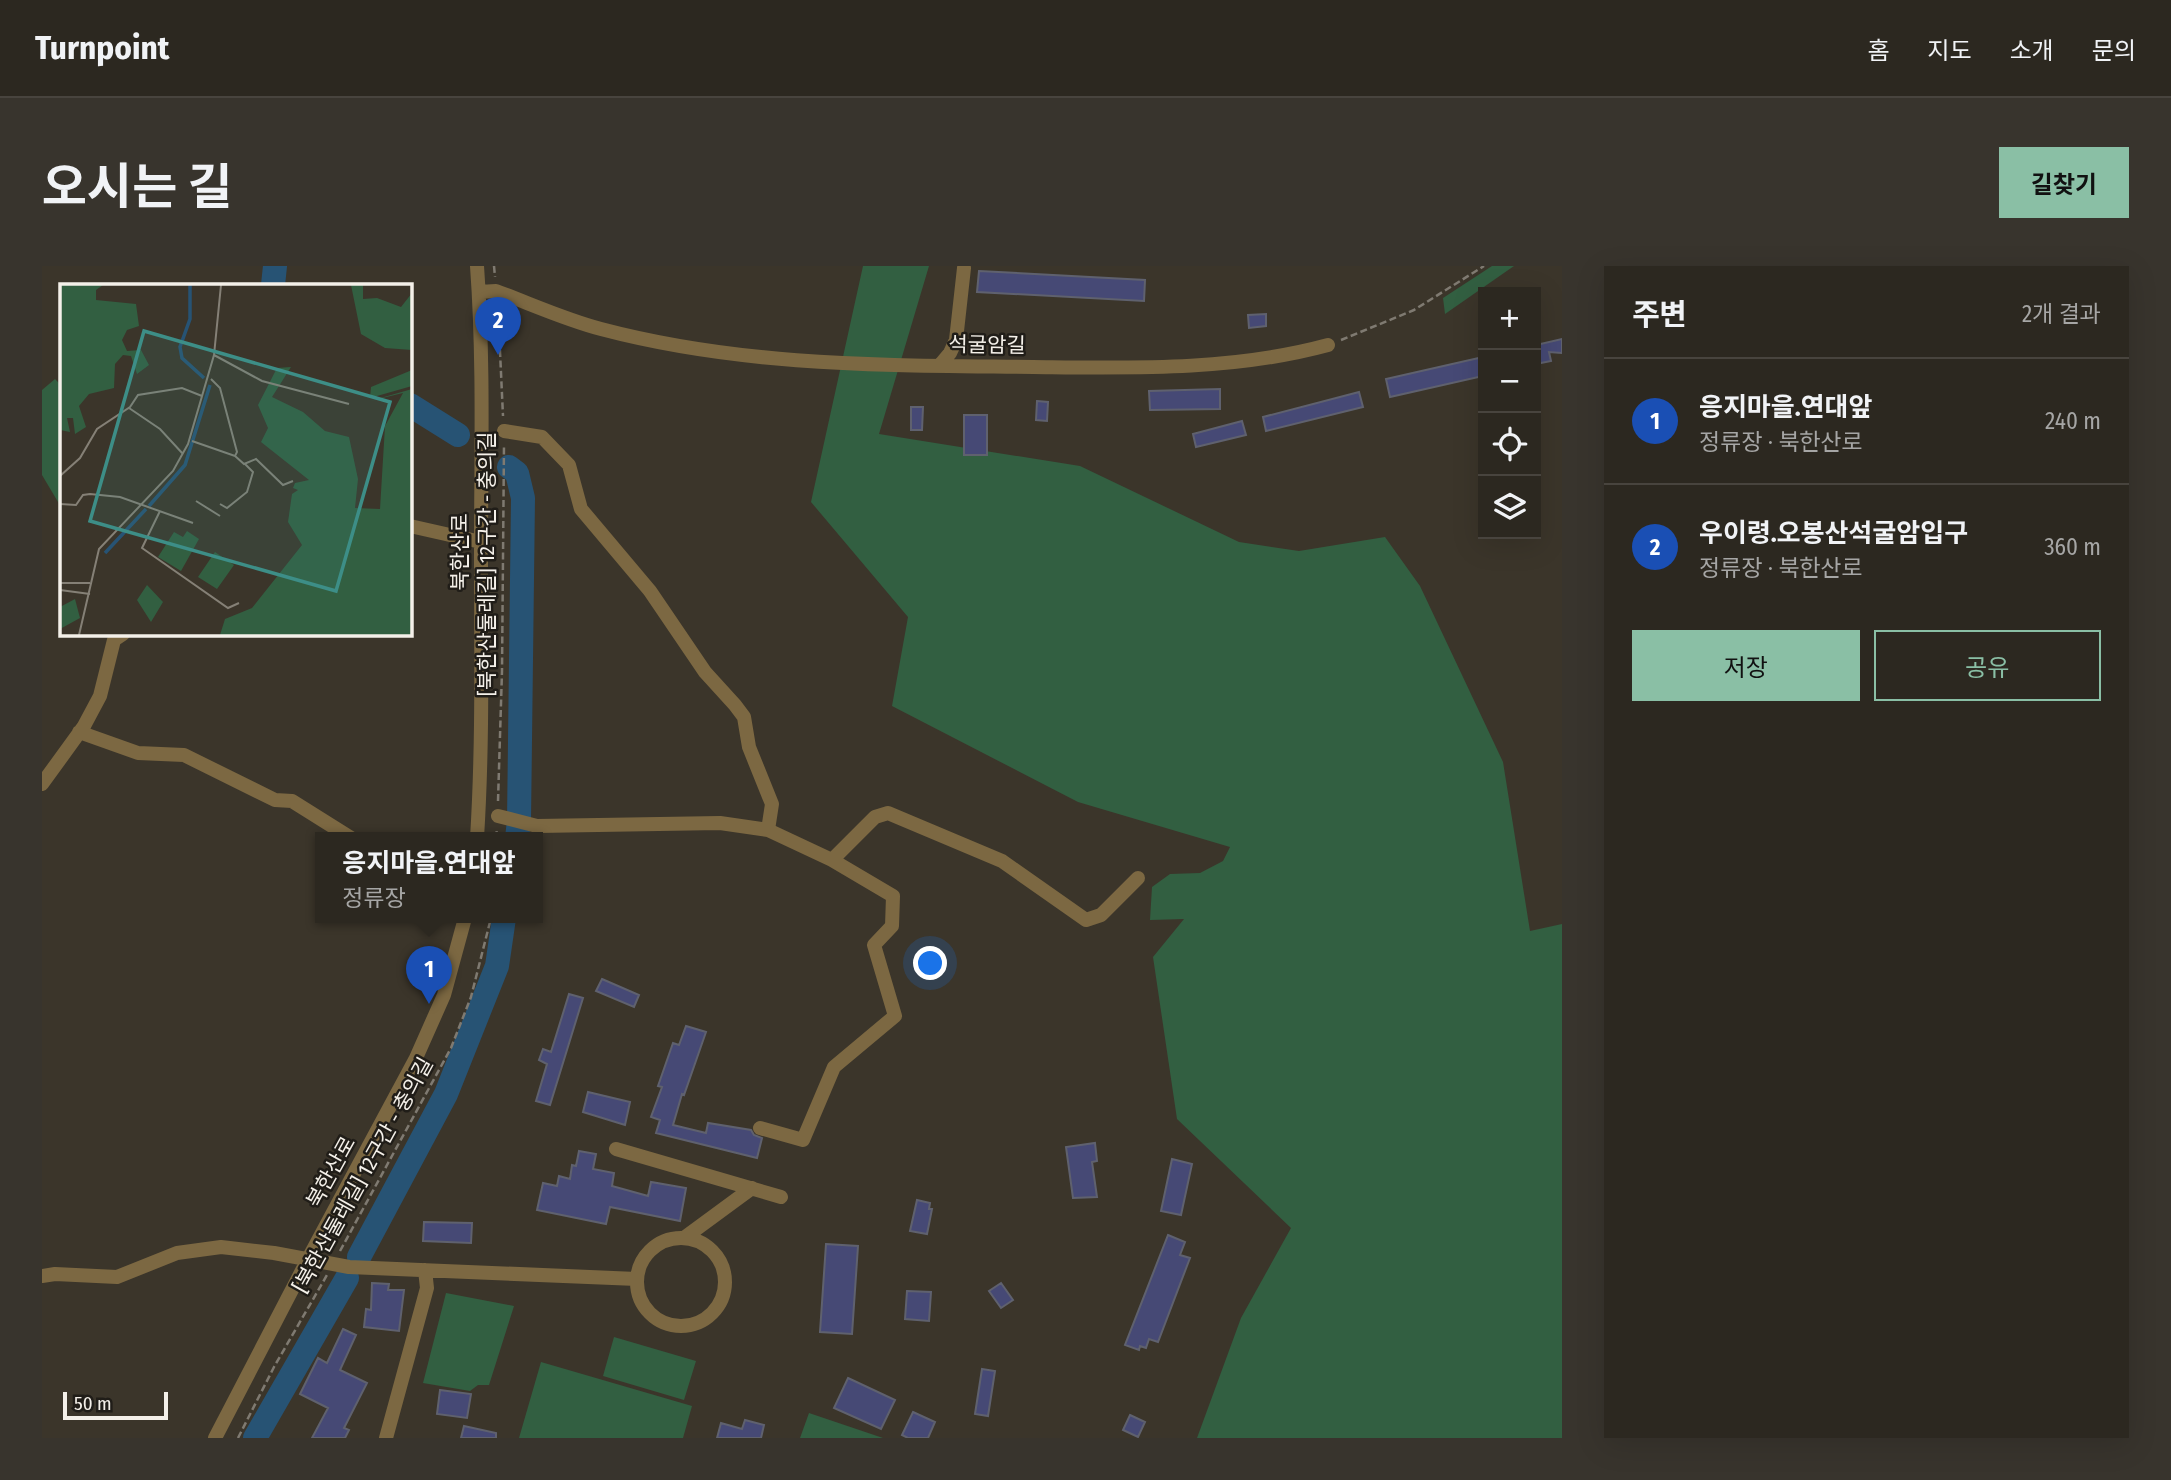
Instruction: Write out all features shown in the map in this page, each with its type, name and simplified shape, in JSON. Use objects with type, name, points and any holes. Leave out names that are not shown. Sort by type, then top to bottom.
[{"type":"street","name":"북한산로","points":[[477,266],[482,431],[481,777],[477,832]]},
{"type":"street","points":[[940,366],[956,341],[964,268]]},
{"type":"street","name":"석굴암길","points":[[479,292],[496,291],[599,329],[712,352],[800,361],[884,366],[1088,367],[1213,364],[1274,357],[1328,345]]},
{"type":"street","points":[[504,431],[542,438],[569,465],[582,509],[650,591],[705,672],[744,717],[748,747],[772,804],[768,830]]},
{"type":"street","points":[[411,526],[481,542]]},
{"type":"street","points":[[42,784],[79,732],[100,696],[114,640],[122,635]]},
{"type":"street","points":[[79,732],[138,753],[184,755],[275,800],[292,801],[341,832]]},
{"type":"street","points":[[832,860],[875,817],[888,813],[1002,861],[1086,920],[1101,915],[1138,878]]},
{"type":"street","points":[[498,816],[537,826],[720,823],[768,830],[832,860],[893,896],[892,926],[874,945],[895,1016],[834,1067],[803,1140],[760,1128]]},
{"type":"street","name":"북한산로","points":[[215,1438],[404,1082],[434,1020],[444,995],[463,923]]},
{"type":"street","points":[[616,1149],[780,1197]]},
{"type":"street","points":[[684,1238],[752,1188]]},
{"type":"street","points":[[684,1238],[708,1247],[718,1257],[726,1282],[719,1306],[709,1317],[696,1324],[681,1327],[654,1317],[644,1307],[638,1293],[637,1279],[649,1252],[671,1239],[684,1238]]},
{"type":"street","points":[[42,1276],[55,1274],[117,1277],[177,1253],[221,1247],[349,1267],[637,1279]]},
{"type":"street","points":[[386,1438],[427,1288],[425,1270]]},
{"type":"path","points":[[1328,345],[1415,310],[1484,266]]},
{"type":"path","name":"[북한산둘레길] 12구간 - 충의길","points":[[496,291],[504,431],[502,671],[497,832]]},
{"type":"path","name":"[북한산둘레길] 12구간 - 충의길","points":[[238,1438],[274,1367],[451,1048],[471,997],[490,923]]},
{"type":"green space","points":[[863,266],[929,266],[879,434],[1080,466],[1239,542],[1299,551],[1385,537],[1420,586],[1503,762],[1530,931],[1562,924],[1562,1438],[1197,1438],[1241,1318],[1291,1228],[1177,1119],[1153,957],[1184,919],[1150,920],[1152,887],[1170,874],[1200,873],[1223,861],[1230,847],[1078,802],[892,706],[908,617],[811,502]]},
{"type":"green space","points":[[1492,266],[1514,266],[1484,287],[1478,287],[1478,291],[1445,314],[1443,298]]},
{"type":"green space","points":[[55,379],[60,384],[60,505],[42,475],[42,390]]},
{"type":"green space","points":[[446,1293],[514,1306],[489,1385],[478,1385],[470,1391],[423,1383]]},
{"type":"green space","points":[[614,1337],[696,1361],[684,1400],[603,1376]]},
{"type":"green space","points":[[541,1362],[692,1406],[683,1438],[519,1438]]},
{"type":"green space","points":[[809,1413],[883,1438],[800,1438]]},
{"type":"building","points":[[979,271],[1145,280],[1144,301],[977,292]]},
{"type":"building","points":[[1266,314],[1266,326],[1249,328],[1248,315]]},
{"type":"building","points":[[1562,339],[1562,353],[1549,352],[1551,361],[1541,363],[1541,344]]},
{"type":"building","points":[[1478,358],[1478,377],[1390,397],[1386,379]]},
{"type":"building","points":[[1220,389],[1220,409],[1150,410],[1149,391]]},
{"type":"building","points":[[1359,392],[1363,407],[1266,431],[1263,417]]},
{"type":"building","points":[[1037,401],[1048,402],[1047,421],[1036,420]]},
{"type":"building","points":[[911,407],[923,407],[922,430],[911,430]]},
{"type":"building","points":[[964,415],[987,415],[987,455],[964,455]]},
{"type":"building","points":[[1242,421],[1246,435],[1196,447],[1193,434]]},
{"type":"building","points":[[602,979],[639,995],[634,1007],[596,991]]},
{"type":"building","points":[[569,994],[583,998],[550,1105],[536,1101],[547,1064],[539,1060],[543,1049],[551,1052]]},
{"type":"building","points":[[686,1026],[706,1032],[673,1125],[706,1133],[708,1123],[751,1130],[754,1135],[762,1138],[757,1158],[656,1133],[660,1120],[651,1117],[662,1087],[658,1086],[673,1043],[679,1045]]},
{"type":"building","points":[[588,1092],[630,1102],[625,1125],[583,1112]]},
{"type":"building","points":[[1095,1143],[1097,1161],[1092,1162],[1097,1197],[1073,1198],[1066,1147]]},
{"type":"building","points":[[579,1151],[596,1154],[593,1169],[614,1173],[612,1186],[648,1196],[651,1182],[686,1188],[680,1221],[610,1207],[606,1224],[537,1210],[543,1183],[557,1186],[559,1176],[570,1179],[572,1165],[576,1166]]},
{"type":"building","points":[[1172,1159],[1192,1164],[1181,1215],[1161,1211]]},
{"type":"building","points":[[917,1200],[930,1203],[929,1209],[932,1209],[927,1234],[910,1231]]},
{"type":"building","points":[[424,1222],[472,1223],[471,1243],[423,1241]]},
{"type":"building","points":[[1168,1235],[1185,1242],[1180,1255],[1190,1258],[1158,1342],[1149,1339],[1146,1348],[1140,1346],[1139,1350],[1125,1345]]},
{"type":"building","points":[[826,1244],[858,1246],[852,1334],[820,1332]]},
{"type":"building","points":[[372,1283],[389,1284],[388,1290],[404,1290],[399,1331],[364,1327],[366,1309],[371,1310]]},
{"type":"building","points":[[1001,1283],[1013,1300],[1001,1308],[989,1291]]},
{"type":"building","points":[[907,1291],[931,1292],[929,1321],[905,1319]]},
{"type":"building","points":[[343,1329],[356,1335],[340,1370],[367,1383],[344,1428],[349,1430],[345,1438],[312,1438],[328,1408],[300,1394],[318,1358],[327,1363]]},
{"type":"building","points":[[982,1369],[995,1371],[988,1416],[975,1414]]},
{"type":"building","points":[[848,1378],[895,1400],[881,1429],[834,1408]]},
{"type":"building","points":[[440,1390],[471,1394],[467,1418],[437,1414]]},
{"type":"building","points":[[913,1412],[935,1422],[928,1438],[908,1438],[902,1435]]},
{"type":"building","points":[[1130,1415],[1145,1422],[1138,1437],[1123,1430]]},
{"type":"building","points":[[745,1420],[764,1425],[761,1438],[717,1438],[721,1423],[742,1429]]},
{"type":"building","points":[[464,1426],[496,1433],[496,1438],[461,1438]]},
{"type":"waterway","points":[[273,284],[275,266]]},
{"type":"waterway","points":[[411,406],[458,435]]},
{"type":"waterway","points":[[509,467],[517,473],[523,498],[518,832]]},
{"type":"waterway","points":[[359,1257],[446,1094],[497,966],[503,923]]},
{"type":"waterway","points":[[255,1438],[347,1278]]},
{"type":"place","name":"우이령.오봉산석굴암입구","points":[[498,355]]},
{"type":"place","name":"응지마을.연대앞","points":[[429,1004]]}]
